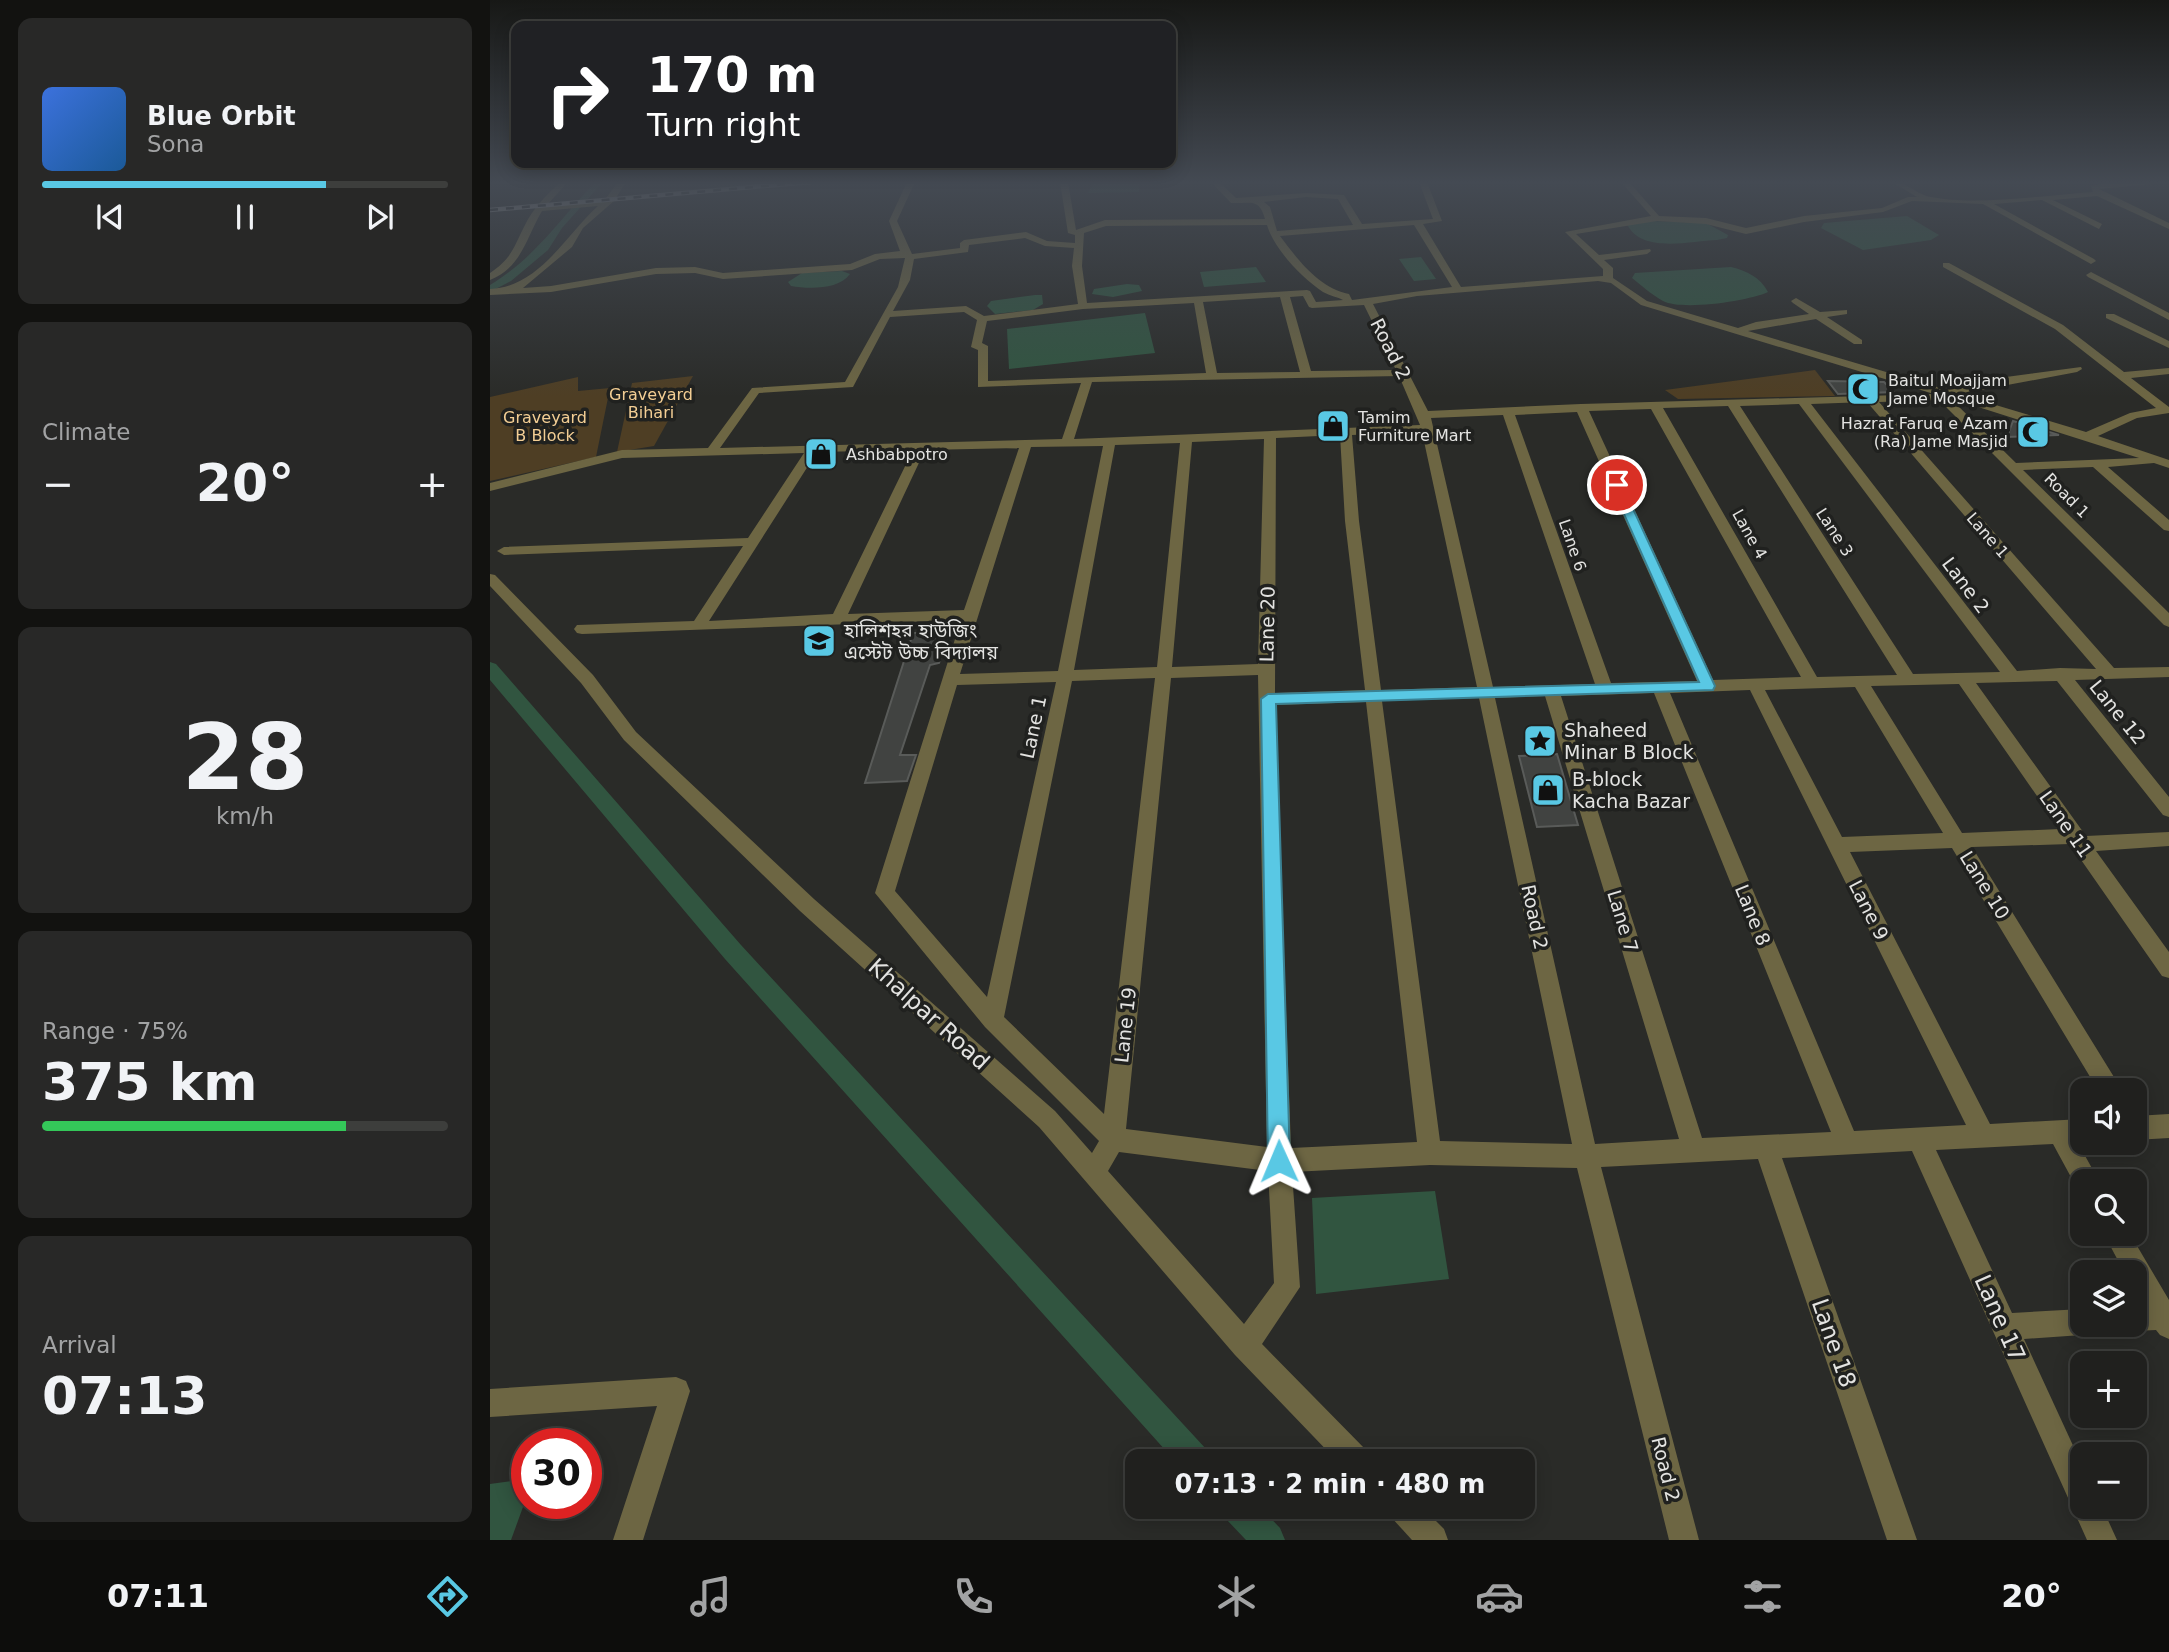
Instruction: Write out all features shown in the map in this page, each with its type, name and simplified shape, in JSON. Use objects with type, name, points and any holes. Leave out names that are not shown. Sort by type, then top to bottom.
[{"type":"street","points":[[490,277],[508,265],[517,254]]},
{"type":"street","points":[[490,303],[512,291],[558,254]]},
{"type":"street","points":[[490,292],[551,289],[656,271],[695,270],[723,276],[852,267],[878,256],[920,254]]},
{"type":"street","points":[[1078,254],[1077,266],[1083,306]]},
{"type":"street","points":[[1290,254],[1301,267],[1332,293],[1346,296],[1349,303]]},
{"type":"street","points":[[1436,254],[1458,290]]},
{"type":"street","points":[[1593,254],[1608,268],[1608,279]]},
{"type":"street","points":[[1598,258],[1627,254]]},
{"type":"street","points":[[2078,254],[2091,261]]},
{"type":"street","points":[[711,452],[756,390],[849,385],[886,314],[906,284],[910,273],[907,255]]},
{"type":"street","points":[[1946,265],[2059,327],[2119,376],[2167,410]]},
{"type":"street","points":[[2091,275],[2169,317]]},
{"type":"street","points":[[886,314],[965,309],[982,319],[1083,306],[1307,293],[1312,305],[1367,302],[1417,293],[1608,279],[1644,303],[2087,436],[2164,462]]},
{"type":"street","points":[[1284,294],[1306,375]]},
{"type":"street","points":[[1198,300],[1212,377]]},
{"type":"street","points":[[1796,301],[1858,342]]},
{"type":"street","name":"Road 2","points":[[1367,302],[1404,373],[1425,422],[1446,503],[1586,1156],[1684,1540]]},
{"type":"street","points":[[1739,331],[1843,312]]},
{"type":"street","points":[[2110,316],[2169,345]]},
{"type":"street","points":[[982,319],[976,347],[983,346],[982,385],[1088,379],[1404,373]]},
{"type":"street","points":[[490,487],[622,454],[1110,442],[1346,432],[1508,412],[1655,404],[1945,395],[2077,369]]},
{"type":"street","points":[[2119,376],[2169,371]]},
{"type":"street","points":[[1067,443],[1088,379]]},
{"type":"street","name":"Road 1","points":[[1945,395],[2169,622]]},
{"type":"street","name":"Lane 1","points":[[1869,398],[2108,672]]},
{"type":"street","name":"Lane 2","points":[[1802,401],[2011,676]]},
{"type":"street","name":"Lane 3","points":[[1732,403],[1908,679]]},
{"type":"street","name":"Lane 4","points":[[1655,404],[1812,682]]},
{"type":"street","points":[[1581,408],[1708,686]]},
{"type":"street","points":[[2087,436],[2134,415],[2167,410]]},
{"type":"street","name":"Lane 6","points":[[1508,412],[1605,690]]},
{"type":"street","points":[[1346,432],[1352,521],[1430,1153]]},
{"type":"street","name":"Lane 20","points":[[1245,1345],[1287,1287],[1279,1161],[1266,669],[1270,435]]},
{"type":"street","name":"Lane 19","points":[[1113,1139],[1164,673],[1186,438]]},
{"type":"street","name":"Lane 1","points":[[993,1020],[1065,678],[1110,442]]},
{"type":"street","points":[[1026,444],[970,615],[885,893],[993,1020],[1113,1139],[1279,1161],[1430,1153],[1586,1156],[2070,1131]]},
{"type":"street","points":[[838,620],[921,446]]},
{"type":"street","points":[[698,626],[813,449]]},
{"type":"street","points":[[2015,467],[2164,462]]},
{"type":"street","points":[[2096,463],[2169,527]]},
{"type":"street","points":[[504,551],[751,542]]},
{"type":"street","name":"Khalpar Road","points":[[490,578],[587,679],[630,736],[807,905],[1047,1119],[1245,1345],[1345,1449]]},
{"type":"street","points":[[582,629],[970,615]]},
{"type":"street","points":[[952,680],[1266,669]]},
{"type":"street","points":[[1268,699],[1373,698],[2060,673],[2167,674]]},
{"type":"street","name":"Lane 12","points":[[2060,673],[2169,810]]},
{"type":"street","name":"Lane 11","points":[[1963,677],[2169,970]]},
{"type":"street","name":"Lane 10","points":[[1859,681],[2104,1078]]},
{"type":"street","name":"Lane 9","points":[[1755,685],[1984,1136]]},
{"type":"street","name":"Lane 8","points":[[1660,688],[1847,1142]]},
{"type":"street","name":"Lane 7","points":[[1552,692],[1694,1150]]},
{"type":"street","points":[[1836,845],[1957,839],[2169,839]]},
{"type":"street","points":[[2147,1127],[2169,1126]]},
{"type":"street","points":[[1094,1173],[1113,1139]]},
{"type":"street","name":"Lane 17","points":[[1919,1139],[2070,1471]]},
{"type":"street","name":"Lane 18","points":[[1766,1147],[1902,1540]]},
{"type":"street","points":[[2123,1246],[2166,1321]]},
{"type":"street","points":[[2147,1319],[2166,1321]]},
{"type":"street","points":[[2004,1327],[2070,1323]]},
{"type":"street","points":[[490,1403],[676,1391],[628,1540]]},
{"type":"street","points":[[1413,1519],[1433,1540]]},
{"type":"street","points":[[2092,1519],[2102,1540]]},
{"type":"green space","points":[[1815,370],[1835,396],[1678,399],[1665,390]]},
{"type":"green space","name":"Graveyard Bihari","points":[[693,376],[654,446],[617,452],[632,383]]},
{"type":"green space","name":"Graveyard B Block","points":[[578,377],[578,391],[610,388],[596,457],[490,481],[490,397]]},
{"type":"shaded area","points":[[1421,257],[1436,279],[1414,281],[1399,259]]},
{"type":"shaded area","points":[[1256,267],[1266,282],[1204,287],[1200,272]]},
{"type":"shaded area","points":[[1731,267],[1752,275],[1768,292],[1716,304],[1672,304],[1659,299],[1632,278],[1635,273]]},
{"type":"shaded area","points":[[842,271],[850,274],[831,286],[798,287],[791,286],[788,282],[802,273]]},
{"type":"shaded area","points":[[1139,285],[1142,291],[1113,297],[1092,294],[1094,289]]},
{"type":"shaded area","points":[[1042,295],[1043,304],[1033,310],[995,314],[987,306],[991,301]]},
{"type":"shaded area","points":[[1145,313],[1155,353],[1009,369],[1007,329]]},
{"type":"shaded area","points":[[1435,1191],[1449,1279],[1316,1294],[1312,1198]]},
{"type":"shaded area","points":[[511,1481],[511,1519],[519,1519],[511,1540],[490,1540],[490,1484]]},
{"type":"building","name":"Baitul Moajjam Jame Mosque","points":[[1828,381],[1884,382],[1894,392],[1838,394]]},
{"type":"building","name":"Hazrat Faruq e Azam (Ra) Jame Masjid","points":[[2013,421],[2059,435],[2007,437]]},
{"type":"building","points":[[950,632],[939,663],[930,665],[900,755],[916,755],[907,781],[865,783],[913,633]]},
{"type":"building","name":"B-block Kacha Bazar","points":[[1557,754],[1578,825],[1537,827],[1519,756]]},
{"type":"waterway","points":[[490,289],[538,254]]},
{"type":"waterway","points":[[490,668],[733,952],[1185,1449]]},
{"type":"waterway","points":[[1249,1519],[1268,1540]]},
{"type":"place","name":"Baitul Moajjam Jame Mosque","points":[[1863,389]]},
{"type":"place","name":"Tamim Furniture Mart","points":[[1333,426]]},
{"type":"place","name":"Hazrat Faruq e Azam (Ra) Jame Masjid","points":[[2033,432]]},
{"type":"place","name":"Ashbabpotro","points":[[821,454]]},
{"type":"place","name":"হালিশহর হাউজিং এস্টেট উচ্চ বিদ্যালয়","points":[[819,641]]},
{"type":"place","name":"Shaheed Minar B Block","points":[[1540,741]]},
{"type":"place","name":"B-block Kacha Bazar","points":[[1548,790]]},
{"type":"route","points":[[1279,1161],[1268,699],[1373,698],[1708,686],[1617,485]]}]
